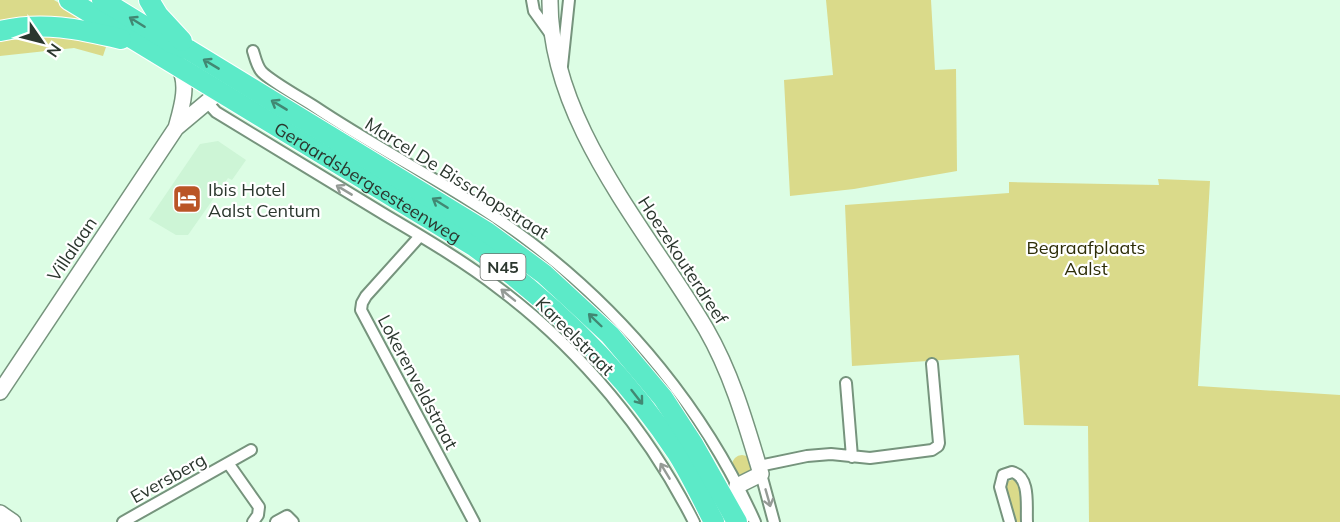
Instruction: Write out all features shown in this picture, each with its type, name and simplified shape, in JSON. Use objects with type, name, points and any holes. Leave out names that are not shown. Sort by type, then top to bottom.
[{"type":"highway","name":"Geraardsbergsesteenweg","points":[[69,0],[145,46],[183,58],[487,232],[544,274],[610,335],[663,398],[693,444],[736,522]]},
{"type":"highway","name":"Geraardsbergsesteenweg","points":[[102,0],[172,43],[213,97],[475,248],[531,289],[596,349],[641,402],[678,455],[714,522]]},
{"type":"highway","points":[[149,0],[183,58]]},
{"type":"highway","points":[[0,31],[32,26],[66,26],[145,46]]},
{"type":"street","name":"Hoezekouterdreef","points":[[532,0],[534,11],[552,36]]},
{"type":"street","name":"Hoezekouterdreef","points":[[550,0],[552,36],[561,72],[576,115],[604,170],[692,307],[719,354],[738,402],[774,522]]},
{"type":"street","name":"Hoezekouterdreef","points":[[561,72],[569,0]]},
{"type":"street","name":"Marcel De Bisschopstraat","points":[[253,51],[261,71],[334,120],[495,217],[555,261],[649,354],[676,388],[738,484]]},
{"type":"street","name":"Villalaan","points":[[176,128],[183,105],[183,58]]},
{"type":"street","name":"Villalaan","points":[[0,392],[176,128],[213,97]]},
{"type":"street","name":"Kareelstraat","points":[[213,97],[216,112],[466,264],[502,290],[572,352],[631,421],[660,462],[694,522]]},
{"type":"street","name":"Lokerenveldstraat","points":[[420,236],[366,296],[361,310],[474,522]]},
{"type":"street","points":[[745,522],[735,498],[738,484],[760,470],[823,455],[870,458],[932,450],[938,446],[932,363]]},
{"type":"street","points":[[846,383],[852,457]]},
{"type":"street","name":"Eversberg","points":[[123,522],[251,450]]},
{"type":"street","name":"Eversberg","points":[[228,463],[259,507],[258,520]]},
{"type":"street","points":[[1010,522],[999,485],[1002,477],[1010,472],[1019,474],[1024,481],[1026,522]]},
{"type":"street","points":[[738,484],[755,522]]},
{"type":"street","points":[[0,513],[13,522]]},
{"type":"street","points":[[276,522],[286,516],[293,522]]},
{"type":"shaded area","name":"Ibis Hotel Aalst Centum","points":[[218,141],[246,160],[232,180],[228,178],[188,235],[176,235],[149,219],[200,144]]},
{"type":"green space","points":[[0,0],[54,0],[92,22],[0,22]]},
{"type":"green space","points":[[826,0],[931,0],[935,70],[956,69],[957,171],[854,189],[790,196],[784,80],[833,75]]},
{"type":"green space","points":[[45,36],[84,39],[106,47],[103,56],[74,48],[0,56],[0,41]]},
{"type":"green space","name":"Begraafplaats Aalst","points":[[1158,179],[1210,181],[1198,386],[1340,395],[1340,522],[1089,522],[1088,426],[1024,425],[1019,355],[852,366],[845,205],[1009,193],[1009,182],[1159,185]]},
{"type":"green space","points":[[742,455],[749,458],[752,465],[749,472],[742,475],[735,472],[732,465],[735,458]]},
{"type":"green space","points":[[1014,479],[1020,483],[1022,522],[1013,522],[1003,487],[1006,482]]},
{"type":"place","name":"Ibis Hotel Aalst Centum","points":[[187,199]]}]
